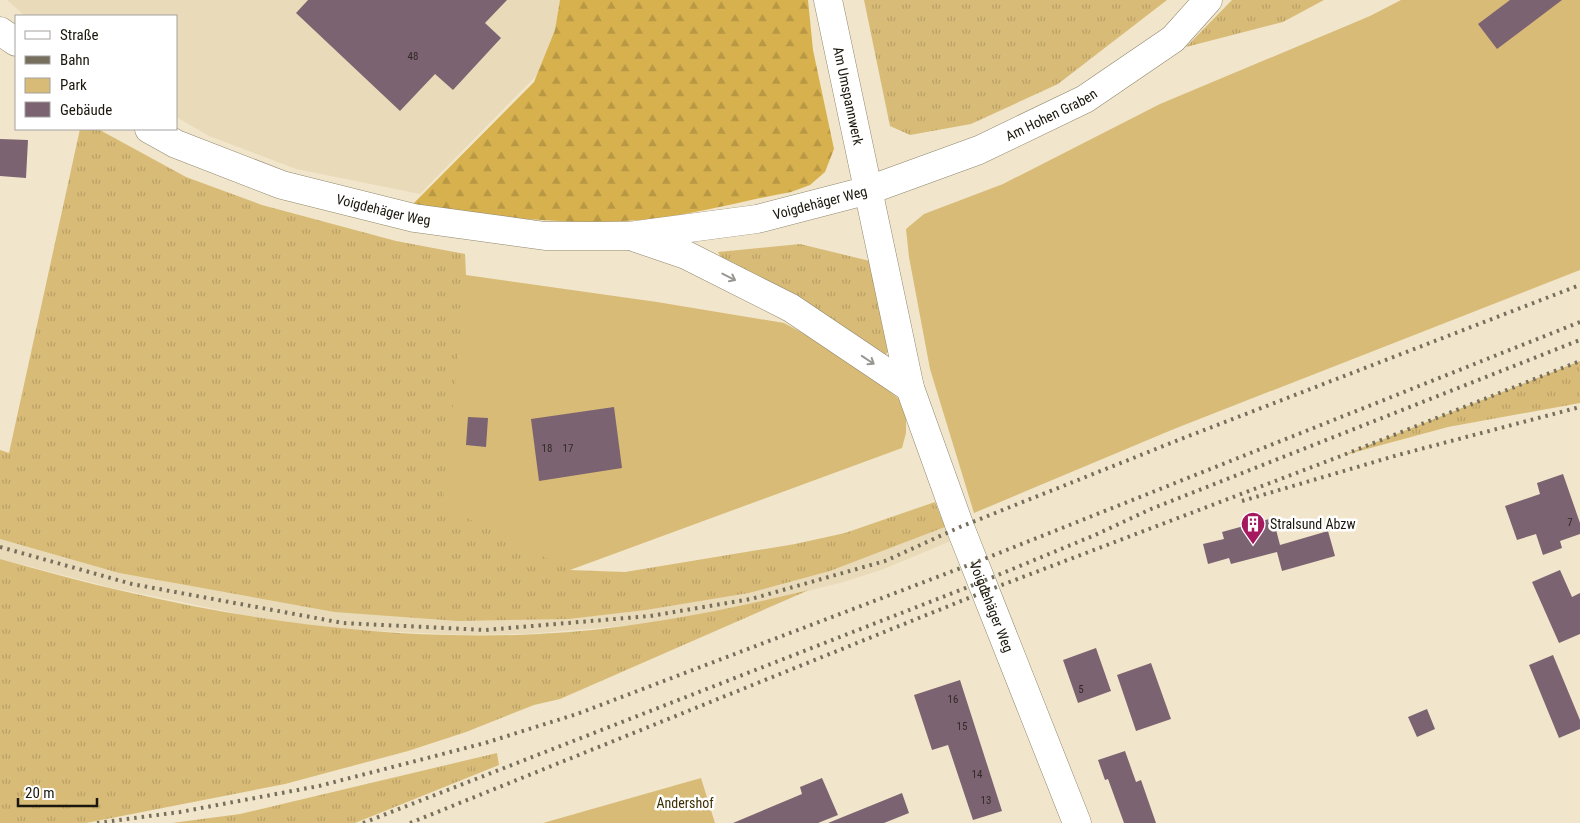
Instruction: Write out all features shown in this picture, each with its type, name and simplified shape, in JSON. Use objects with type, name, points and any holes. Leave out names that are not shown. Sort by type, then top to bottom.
[{"type":"street","name":"Am Umspannwerk","points":[[828,0],[869,190]]},
{"type":"street","name":"Am Hohen Graben","points":[[869,190],[979,150],[1085,99],[1173,39],[1208,0]]},
{"type":"street","points":[[0,31],[15,41]]},
{"type":"street","name":"Voigdehäger Weg","points":[[151,130],[176,144],[282,185],[414,218],[545,236],[630,236],[757,219],[869,190],[910,388],[960,527],[1077,823]]},
{"type":"street","name":"Voigdehäger Weg","points":[[630,236],[686,255],[791,308],[910,388]]},
{"type":"shaded area","points":[[7,0],[611,0],[420,194],[296,169],[209,136],[178,118],[178,15],[24,15]]},
{"type":"shaded area","points":[[945,527],[951,541],[881,570],[840,583],[749,605],[645,624],[528,634],[466,635],[332,629],[249,616],[113,588],[0,559],[0,539],[119,573],[334,612],[569,619],[646,610],[749,593],[830,571]]},
{"type":"green space","points":[[560,0],[808,0],[813,50],[834,149],[825,172],[810,185],[791,192],[687,214],[653,219],[595,222],[537,220],[422,207],[414,203],[534,82],[555,30]]},
{"type":"green space","points":[[864,0],[1167,0],[1058,84],[971,124],[910,135],[890,126]]},
{"type":"green space","points":[[1232,0],[1324,0],[1283,22],[1186,47]]},
{"type":"green space","points":[[1401,0],[1580,0],[1580,270],[1174,429],[974,513],[930,369],[909,257],[906,229],[924,214],[1003,184],[1160,104],[1370,16]]},
{"type":"green space","points":[[80,130],[100,130],[186,177],[262,205],[396,241],[465,254],[466,275],[570,570],[625,572],[795,544],[845,533],[935,502],[945,527],[830,571],[749,593],[646,610],[569,619],[458,621],[334,612],[119,573],[0,539],[0,450],[9,453]]},
{"type":"green space","points":[[800,244],[870,261],[889,350],[884,357],[721,258],[718,252]]},
{"type":"green space","points":[[466,275],[657,302],[784,323],[844,355],[899,399],[906,413],[906,433],[902,448],[570,570],[443,506]]},
{"type":"green space","points":[[1580,361],[1580,403],[1448,427],[1341,456]]},
{"type":"green space","points":[[0,559],[140,595],[211,609],[282,621],[426,634],[498,635],[600,629],[690,616],[809,590],[560,699],[534,705],[466,732],[408,751],[285,784],[86,823],[0,823]]},
{"type":"green space","points":[[497,753],[499,765],[355,823],[172,823],[240,814]]},
{"type":"green space","name":"Andershof","points":[[701,778],[715,823],[543,823]]},
{"type":"building","points":[[308,0],[507,0],[485,23],[501,38],[453,90],[435,74],[400,111],[296,13]]},
{"type":"building","points":[[1510,0],[1562,0],[1497,49],[1478,24]]},
{"type":"building","points":[[0,139],[28,140],[26,178],[0,176]]},
{"type":"building","points":[[614,407],[622,468],[539,481],[531,419]]},
{"type":"building","points":[[468,417],[488,418],[486,447],[466,445]]},
{"type":"building","points":[[1563,474],[1580,523],[1580,534],[1560,541],[1562,548],[1543,555],[1536,534],[1517,540],[1505,506],[1540,494],[1537,483]]},
{"type":"building","points":[[1273,518],[1280,545],[1328,531],[1335,556],[1282,571],[1277,552],[1231,564],[1229,558],[1208,564],[1203,544],[1224,539],[1222,532]]},
{"type":"building","points":[[1560,570],[1572,597],[1580,593],[1580,634],[1559,643],[1532,582]]},
{"type":"building","points":[[1096,648],[1111,691],[1078,703],[1063,660]]},
{"type":"building","points":[[1553,655],[1580,720],[1580,729],[1559,738],[1529,665]]},
{"type":"building","points":[[1151,663],[1171,719],[1136,731],[1117,675]]},
{"type":"building","points":[[960,680],[1002,811],[973,820],[948,745],[932,750],[914,695]]},
{"type":"building","points":[[1427,709],[1435,729],[1417,737],[1408,717]]},
{"type":"building","points":[[1125,751],[1136,782],[1141,780],[1156,823],[1124,823],[1108,779],[1105,780],[1098,760]]},
{"type":"building","points":[[822,778],[838,815],[818,823],[733,823],[802,794],[800,787]]},
{"type":"building","points":[[902,793],[909,813],[884,823],[828,823]]},
{"type":"railway","points":[[0,547],[132,584],[343,623],[485,630],[650,616],[751,599],[885,561],[960,527],[1181,439],[1580,285]]},
{"type":"railway","points":[[97,823],[180,812],[319,786],[485,743],[577,714],[974,563],[1580,322]]},
{"type":"railway","points":[[363,823],[981,582],[1095,535],[1151,509],[1580,340]]},
{"type":"railway","points":[[410,823],[986,591],[1341,456],[1580,361]]},
{"type":"railway","points":[[1242,501],[1398,455],[1580,407]]},
{"type":"place","name":"Stralsund Abzw","points":[[1253,545]]}]
